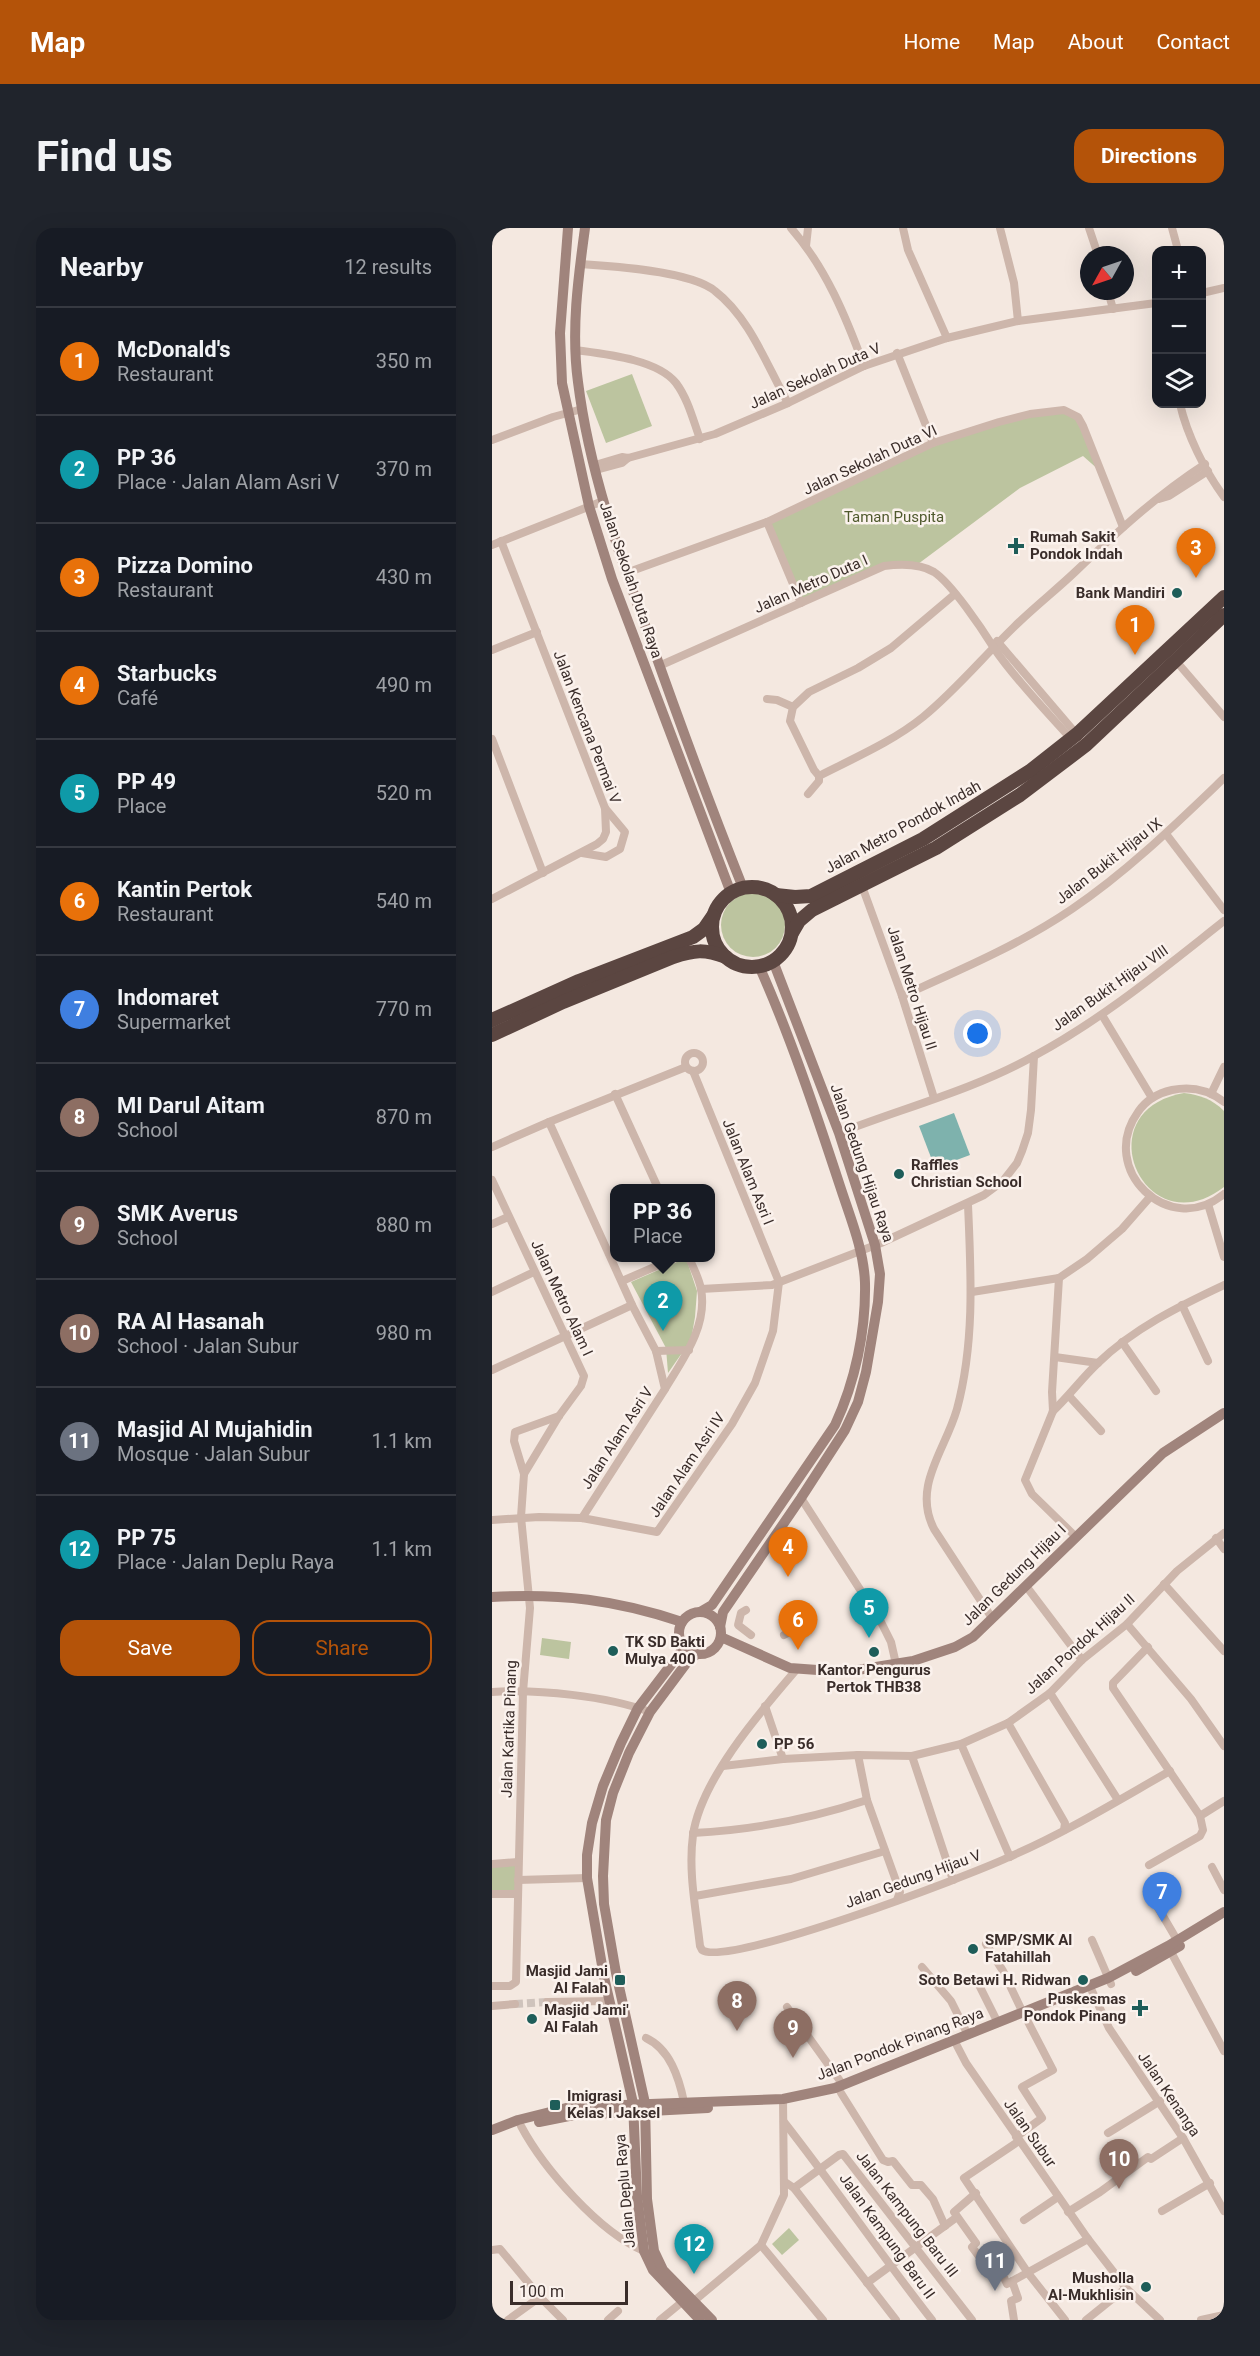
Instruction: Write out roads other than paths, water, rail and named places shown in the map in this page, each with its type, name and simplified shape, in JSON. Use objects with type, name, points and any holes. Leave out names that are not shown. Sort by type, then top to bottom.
[{"type":"highway","name":"Jalan Metro Pondok Indah","points":[[776,895],[811,896],[908,847],[997,794],[1074,736],[1224,597]]},
{"type":"highway","name":"Jalan Metro Pondok Indah","points":[[792,933],[799,921],[812,910],[936,848],[980,821],[1083,747],[1224,615]]},
{"type":"highway","points":[[492,1020],[579,981],[693,937],[704,929],[721,902],[737,890],[757,887],[776,895],[788,909],[791,917],[792,933],[786,949],[773,961],[759,966],[738,964],[708,950],[692,951],[563,1002],[492,1035]]},
{"type":"highway","points":[[714,915],[714,937],[726,957]]},
{"type":"main road","name":"Jalan Sekolah Duta Raya","points":[[568,228],[560,355],[562,382],[589,506],[612,579],[723,872],[737,890]]},
{"type":"main road","name":"Jalan Sekolah Duta Raya","points":[[585,228],[580,264],[575,350],[582,409],[595,467],[603,501],[626,573],[735,868],[737,890]]},
{"type":"main road","points":[[723,872],[730,872],[735,868]]},
{"type":"main road","name":"Jalan Gedung Hijau Raya","points":[[720,1632],[723,1612],[845,1430],[858,1402],[873,1340],[878,1302],[880,1274],[875,1245],[839,1133],[773,961]]},
{"type":"main road","name":"Jalan Gedung Hijau Raya","points":[[700,1612],[712,1605],[835,1425],[847,1398],[854,1371],[864,1306],[865,1281],[861,1251],[825,1139],[759,966]]},
{"type":"main road","points":[[767,984],[770,979],[779,979]]},
{"type":"main road","name":"Jalan Gedung Hijau I","points":[[720,1632],[797,1669],[845,1672],[914,1661],[955,1647],[973,1637],[1163,1452],[1224,1413]]},
{"type":"main road","points":[[492,1597],[530,1595],[603,1601],[650,1611],[682,1622]]},
{"type":"main road","points":[[639,2107],[604,1904],[606,1820],[613,1793],[629,1753],[650,1712],[688,1661],[697,1654],[710,1652],[718,1643],[720,1632],[713,1616],[700,1612],[690,1614],[682,1622],[679,1634],[683,1645],[697,1654]]},
{"type":"main road","points":[[639,2107],[604,1977],[587,1878],[587,1855],[592,1823],[608,1775],[638,1708],[680,1653],[683,1645]]},
{"type":"main road","name":"Jalan Pondok Pinang Raya","points":[[1172,1946],[1224,1912]]},
{"type":"main road","name":"Jalan Pondok Pinang Raya","points":[[492,2130],[555,2110],[783,2102],[839,2090],[1109,1981],[1224,1920]]},
{"type":"main road","points":[[604,1977],[610,1978],[616,1973]]},
{"type":"main road","name":"Jalan Pondok Pinang Raya","points":[[955,2043],[968,2035],[1024,2015]]},
{"type":"main road","name":"Jalan Pondok Pinang Raya","points":[[492,2138],[521,2126],[574,2115],[684,2102],[783,2102]]},
{"type":"main road","name":"Jalan Deplu Raya","points":[[639,2107],[649,2251],[653,2270],[700,2320]]},
{"type":"main road","name":"Jalan Deplu Raya","points":[[649,2251],[663,2270],[712,2320]]},
{"type":"street","points":[[791,228],[806,246],[846,316],[864,366]]},
{"type":"street","points":[[806,246],[808,228]]},
{"type":"street","points":[[903,228],[908,250],[947,338]]},
{"type":"street","points":[[999,228],[1014,283],[1018,321]]},
{"type":"street","points":[[1089,228],[1095,246]]},
{"type":"street","points":[[1172,228],[1177,246]]},
{"type":"street","points":[[580,264],[679,277],[716,291],[740,317],[788,403]]},
{"type":"street","points":[[1206,292],[1224,288]]},
{"type":"street","points":[[1110,300],[1113,309]]},
{"type":"street","name":"Jalan Sekolah Duta V","points":[[595,467],[622,457],[628,458],[700,439],[788,403],[864,366],[947,338],[1018,321],[1152,304]]},
{"type":"street","points":[[575,350],[612,355],[664,373],[674,381],[682,393],[700,439]]},
{"type":"street","points":[[897,353],[933,443]]},
{"type":"street","points":[[1181,408],[1187,427],[1206,467],[1224,497]]},
{"type":"street","points":[[492,440],[582,409]]},
{"type":"street","name":"Jalan Sekolah Duta VI","points":[[626,573],[767,522],[933,443],[1030,414],[1064,410],[1073,412],[1083,426],[1123,527]]},
{"type":"street","points":[[819,776],[875,747],[921,718],[950,694],[997,645],[1123,527],[1159,499],[1169,496],[1206,467]]},
{"type":"street","points":[[492,544],[603,501]]},
{"type":"street","points":[[767,522],[801,603]]},
{"type":"street","name":"Jalan Kencana Permai V","points":[[492,898],[582,852],[603,839],[606,832],[605,808],[501,541]]},
{"type":"street","name":"Jalan Metro Duta I","points":[[659,666],[888,566],[923,567],[936,573],[955,594],[988,635],[1026,673],[1045,702]]},
{"type":"street","points":[[808,794],[819,781],[819,776],[790,721],[793,707],[809,692],[858,668],[891,648],[955,594]]},
{"type":"street","points":[[492,650],[537,632]]},
{"type":"street","name":"Jalan Metro Duta I","points":[[997,645],[1019,678],[1045,702],[1083,747]]},
{"type":"street","points":[[1176,661],[1224,717]]},
{"type":"street","points":[[1019,678],[1026,673]]},
{"type":"street","points":[[767,699],[777,700],[793,707]]},
{"type":"street","points":[[492,739],[543,873]]},
{"type":"street","name":"Jalan Bukit Hijau IX","points":[[902,996],[993,954],[1044,926],[1086,899],[1166,834],[1224,778]]},
{"type":"street","points":[[582,852],[606,857],[620,849],[625,832],[622,825],[605,808]]},
{"type":"street","points":[[1166,834],[1224,910]]},
{"type":"street","name":"Jalan Metro Hijau II","points":[[862,886],[902,996],[934,1098]]},
{"type":"street","name":"Jalan Bukit Hijau VIII","points":[[839,1133],[934,1098],[1034,1056],[1101,1015],[1224,921]]},
{"type":"street","points":[[1101,1015],[1152,1098]]},
{"type":"street","points":[[701,1289],[764,1286],[779,1282],[861,1251],[968,1205],[1003,1181],[1017,1163],[1028,1133],[1034,1056]]},
{"type":"street","points":[[1211,1094],[1224,1067]]},
{"type":"street","name":"Jalan Alam Asri I","points":[[492,1147],[615,1094],[689,1069],[779,1282]]},
{"type":"street","points":[[1224,1102],[1196,1089],[1181,1088],[1166,1091],[1141,1107],[1127,1132],[1125,1147],[1132,1175],[1150,1197],[1172,1207],[1197,1208],[1224,1194]]},
{"type":"street","points":[[615,1094],[656,1184]]},
{"type":"street","name":"Jalan Alam Asri V","points":[[549,1122],[610,1255]]},
{"type":"street","name":"Jalan Metro Alam I","points":[[492,1180],[584,1376],[584,1381],[559,1416],[524,1474],[520,1517],[530,1595]]},
{"type":"street","points":[[972,1292],[1059,1278],[1087,1259],[1122,1229],[1150,1197]]},
{"type":"street","points":[[1208,1204],[1224,1257]]},
{"type":"street","points":[[968,1205],[972,1292],[961,1392],[956,1412],[926,1488],[925,1506],[934,1529],[992,1618]]},
{"type":"street","points":[[492,1224],[508,1217]]},
{"type":"street","name":"Jalan Alam Asri V","points":[[582,1518],[664,1389],[656,1351],[613,1262]]},
{"type":"street","points":[[622,1281],[664,1262]]},
{"type":"street","points":[[664,1389],[695,1339],[699,1323],[701,1289],[691,1262]]},
{"type":"street","points":[[492,1292],[534,1272]]},
{"type":"street","points":[[1059,1278],[1053,1411],[1025,1480],[1032,1494],[1076,1538]]},
{"type":"street","name":"Jalan Alam Asri IV","points":[[492,1520],[520,1517],[582,1518],[652,1533],[660,1530],[732,1424],[755,1383],[773,1331],[779,1282]]},
{"type":"street","points":[[1053,1411],[1122,1342],[1182,1305],[1224,1285]]},
{"type":"street","points":[[492,1370],[632,1305]]},
{"type":"street","points":[[1182,1305],[1208,1361]]},
{"type":"street","points":[[1122,1342],[1156,1390]]},
{"type":"street","points":[[656,1351],[689,1350]]},
{"type":"street","points":[[1054,1357],[1098,1364]]},
{"type":"street","points":[[1069,1396],[1101,1431]]},
{"type":"street","points":[[524,1474],[514,1441],[515,1432],[559,1416]]},
{"type":"street","points":[[801,1498],[881,1622],[891,1642],[896,1664]]},
{"type":"street","name":"Jalan Pondok Hijau II","points":[[723,1766],[783,1759],[858,1755],[912,1756],[961,1744],[1008,1723],[1050,1694],[1082,1660],[1127,1624],[1164,1584],[1224,1533]]},
{"type":"street","points":[[1216,1538],[1224,1549]]},
{"type":"street","points":[[1164,1584],[1224,1651]]},
{"type":"street","points":[[1026,1586],[1082,1660]]},
{"type":"street","name":"Jalan Kartika Pinang","points":[[492,1986],[510,1986],[516,1982],[523,1692],[530,1595]]},
{"type":"street","points":[[746,1610],[741,1613],[737,1621],[738,1625],[751,1635]]},
{"type":"street","points":[[784,1635],[804,1624]]},
{"type":"street","points":[[1127,1624],[1191,1699],[1224,1746]]},
{"type":"street","points":[[1148,1647],[1113,1683],[1114,1690],[1200,1816],[1203,1830],[1200,1836],[1149,1865]]},
{"type":"street","name":"Jalan Gedung Hijau V","points":[[797,1669],[765,1706],[723,1766],[703,1804],[693,1833],[694,1896],[700,1946],[705,1952],[712,1954],[788,1937],[953,1880],[1010,1857],[1064,1830],[1170,1771]]},
{"type":"street","points":[[492,1692],[570,1695],[650,1712]]},
{"type":"street","points":[[1050,1694],[1118,1800]]},
{"type":"street","points":[[765,1706],[783,1759]]},
{"type":"street","points":[[1008,1723],[1065,1823],[1064,1830]]},
{"type":"street","points":[[961,1744],[1010,1857]]},
{"type":"street","points":[[858,1755],[867,1800],[900,1892],[897,1900]]},
{"type":"street","points":[[912,1756],[953,1880]]},
{"type":"street","points":[[693,1833],[786,1823],[867,1800]]},
{"type":"street","points":[[1200,1816],[1224,1801]]},
{"type":"street","points":[[694,1896],[791,1880],[885,1851]]},
{"type":"street","points":[[492,1864],[518,1862]]},
{"type":"street","points":[[1212,1867],[1224,1890]]},
{"type":"street","points":[[518,1880],[587,1878]]},
{"type":"street","points":[[492,1894],[518,1894]]},
{"type":"street","points":[[1153,1899],[1172,1946],[1223,2048]]},
{"type":"street","points":[[1092,1940],[1109,1981]]},
{"type":"street","points":[[986,1944],[1003,1971],[1053,2070],[1023,2086],[1042,2118],[964,2178],[1028,2273],[1065,2320]]},
{"type":"street","points":[[922,1966],[951,2001],[968,2035]]},
{"type":"street","points":[[978,1983],[998,2023]]},
{"type":"street","name":"Jalan Kenanga","points":[[1091,1988],[1115,2037],[1160,2101],[1210,2183],[1224,2211]]},
{"type":"street","points":[[547,2002],[609,2001]]},
{"type":"street","points":[[492,2006],[515,2004]]},
{"type":"street","points":[[787,2007],[883,2160],[893,2161],[912,2185],[921,2185],[933,2199],[945,2226]]},
{"type":"street","points":[[646,2038],[657,2044],[668,2058],[677,2076],[684,2102]]},
{"type":"street","name":"Jalan Subur","points":[[955,2043],[1017,2139],[1068,2212],[1126,2288],[1160,2320]]},
{"type":"street","points":[[1108,2133],[1160,2101]]},
{"type":"street","points":[[660,2320],[682,2302],[694,2301],[761,2245],[784,2195],[783,2102]]},
{"type":"street","name":"Jalan Kampung Baru II","points":[[783,2122],[820,2168],[889,2266],[932,2320]]},
{"type":"street","points":[[521,2126],[531,2145],[548,2168],[603,2223],[629,2244],[649,2251]]},
{"type":"street","points":[[1068,2212],[1148,2157],[1150,2159],[1183,2138]]},
{"type":"street","name":"Jalan Kampung Baru III","points":[[820,2168],[841,2154],[972,2320]]},
{"type":"street","points":[[794,2188],[820,2168]]},
{"type":"street","points":[[785,2182],[794,2188],[896,2320]]},
{"type":"street","points":[[1162,2211],[1210,2183]]},
{"type":"street","points":[[1215,2192],[1224,2187]]},
{"type":"street","points":[[976,2193],[954,2210],[976,2243],[972,2247],[990,2271],[999,2269],[1010,2283],[1018,2298],[1011,2301],[1014,2320]]},
{"type":"street","points":[[1024,2220],[1058,2197]]},
{"type":"street","points":[[867,2283],[957,2217]]},
{"type":"street","points":[[1010,2283],[1088,2239]]},
{"type":"street","points":[[761,2245],[823,2320]]},
{"type":"street","points":[[492,2250],[500,2249],[540,2297],[563,2320]]},
{"type":"street","points":[[1086,2320],[1126,2288]]},
{"type":"street","points":[[508,2320],[540,2297]]},
{"type":"street","points":[[608,2320],[618,2311]]},
{"type":"street","points":[[1201,2320],[1224,2315]]},
{"type":"water","points":[[954,1113],[970,1155],[935,1168],[919,1126]]},
{"type":"tunnel","points":[[515,2004],[547,2002]]},
{"type":"place","name":"Rumah Sakit Pondok Indah","points":[[1016,546]]},
{"type":"place","name":"Pizza Domino","points":[[1196,578]]},
{"type":"place","name":"Bank Mandiri","points":[[1177,593]]},
{"type":"place","name":"McDonald's","points":[[1135,655]]},
{"type":"place","name":"Raffles Christian School","points":[[899,1174]]},
{"type":"place","name":"PP 36","points":[[663,1331]]},
{"type":"place","name":"Starbucks","points":[[788,1577]]},
{"type":"place","name":"PP 49","points":[[869,1638]]},
{"type":"place","name":"Kantin Pertok","points":[[798,1650]]},
{"type":"place","name":"TK SD Bakti Mulya 400","points":[[613,1651]]},
{"type":"place","name":"Kantor Pengurus Pertok THB38","points":[[874,1652]]},
{"type":"place","name":"PP 56","points":[[762,1744]]},
{"type":"place","name":"Indomaret","points":[[1162,1922]]},
{"type":"place","name":"SMP/SMK Al Fatahillah","points":[[973,1949]]},
{"type":"place","name":"Masjid Jami Al Falah","points":[[620,1980]]},
{"type":"place","name":"Soto Betawi H. Ridwan","points":[[1083,1980]]},
{"type":"place","name":"Puskesmas Pondok Pinang","points":[[1140,2008]]},
{"type":"place","name":"Masjid Jami' Al Falah","points":[[532,2019]]},
{"type":"place","name":"MI Darul Aitam","points":[[737,2031]]},
{"type":"place","name":"SMK Averus","points":[[793,2058]]},
{"type":"place","name":"Imigrasi Kelas I Jaksel","points":[[555,2105]]},
{"type":"place","name":"RA Al Hasanah","points":[[1119,2189]]},
{"type":"place","name":"PP 75","points":[[694,2274]]},
{"type":"place","name":"Musholla Al-Mukhlisin","points":[[1146,2287]]},
{"type":"place","name":"Masjid Al Mujahidin","points":[[995,2291]]},
{"type":"park label","name":"Taman Puspita","points":[[894,517]]}]
